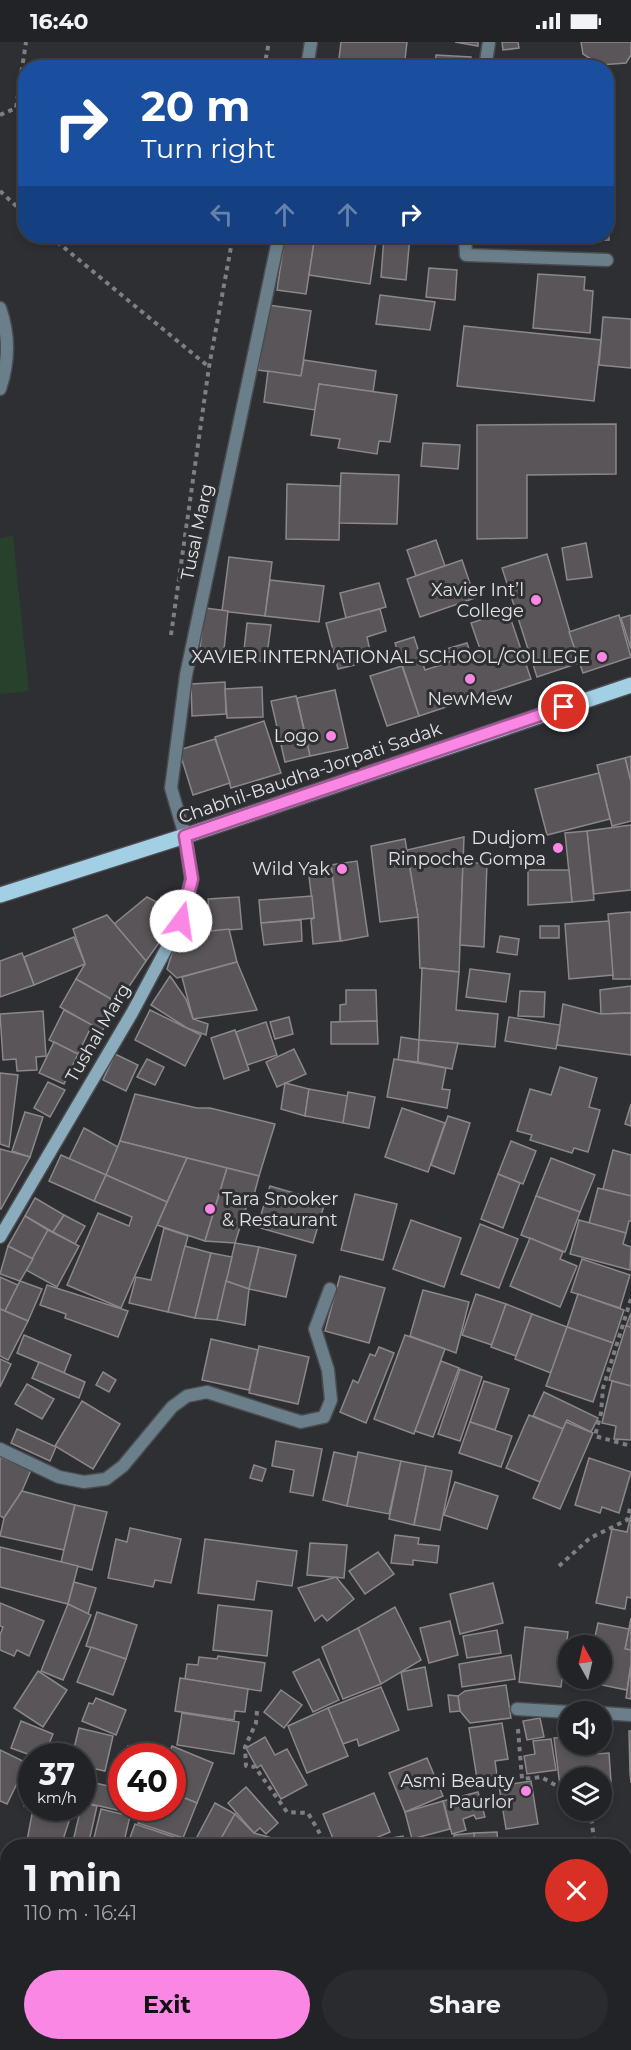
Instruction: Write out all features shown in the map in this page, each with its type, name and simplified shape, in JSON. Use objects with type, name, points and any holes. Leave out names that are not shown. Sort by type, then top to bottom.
[{"type":"main road","name":"Chabhil-Baudha-Jorpati Sadak","points":[[0,895],[185,836],[631,685]]},
{"type":"street","points":[[308,60],[311,42]]},
{"type":"street","points":[[486,60],[489,42]]},
{"type":"street","name":"Tusal Marg","points":[[185,836],[171,788],[186,675],[278,243]]},
{"type":"street","points":[[465,243],[466,255],[607,260]]},
{"type":"street","points":[[0,308],[6,324],[8,349],[6,371],[0,389]]},
{"type":"street","name":"Tushal Marg","points":[[0,1238],[132,1013],[181,921],[192,879],[185,836]]},
{"type":"street","points":[[0,1449],[59,1477],[84,1482],[106,1479],[123,1466],[172,1407],[187,1396],[207,1392],[301,1422],[324,1417],[331,1400],[328,1370],[315,1329],[330,1289]]},
{"type":"street","points":[[517,1709],[558,1711]]},
{"type":"street","points":[[612,1714],[631,1715]]},
{"type":"path","points":[[23,60],[26,42]]},
{"type":"path","points":[[266,60],[269,42]]},
{"type":"path","points":[[0,115],[16,108],[18,95]]},
{"type":"path","points":[[0,191],[18,208]]},
{"type":"path","points":[[58,243],[209,367]]},
{"type":"path","points":[[171,636],[209,367],[232,243]]},
{"type":"path","points":[[631,1299],[603,1388],[602,1413],[595,1436],[631,1446]]},
{"type":"path","points":[[559,1566],[590,1538],[627,1520],[631,1505]]},
{"type":"path","points":[[517,1709],[522,1715],[513,1716],[518,1722],[522,1779],[541,1777],[558,1786]]},
{"type":"path","points":[[257,1711],[256,1724],[245,1747],[246,1766],[255,1767],[287,1812],[308,1813],[323,1839]]},
{"type":"path","points":[[592,1821],[594,1839]]},
{"type":"green space","points":[[13,536],[29,691],[0,694],[0,538]]},
{"type":"building","points":[[341,42],[407,42],[405,60],[339,60]]},
{"type":"building","points":[[455,42],[478,42],[478,46]]},
{"type":"building","points":[[502,42],[518,42],[519,48],[503,50]]},
{"type":"building","points":[[581,42],[631,42],[631,55],[626,63],[614,64],[614,60],[592,60],[583,54]]},
{"type":"building","points":[[436,55],[471,57],[471,60],[436,60]]},
{"type":"building","points":[[284,243],[314,243],[306,294],[277,290]]},
{"type":"building","points":[[314,243],[376,243],[370,284],[309,275]]},
{"type":"building","points":[[383,243],[409,243],[406,280],[381,277]]},
{"type":"building","points":[[429,268],[457,270],[455,300],[426,297]]},
{"type":"building","points":[[538,274],[585,277],[584,290],[593,291],[590,333],[533,328]]},
{"type":"building","points":[[380,295],[435,302],[430,330],[376,324]]},
{"type":"building","points":[[268,305],[311,311],[301,376],[258,370]]},
{"type":"building","points":[[603,317],[631,319],[631,368],[599,365]]},
{"type":"building","points":[[464,326],[601,340],[594,401],[457,386]]},
{"type":"building","points":[[304,360],[376,371],[373,392],[319,384],[315,410],[264,402],[268,371],[301,376]]},
{"type":"building","points":[[319,384],[397,395],[390,442],[379,441],[377,454],[338,448],[340,439],[311,435]]},
{"type":"building","points":[[616,424],[616,474],[527,475],[527,538],[477,539],[477,425]]},
{"type":"building","points":[[423,443],[460,445],[458,469],[421,466]]},
{"type":"building","points":[[341,473],[399,475],[397,524],[339,523]]},
{"type":"building","points":[[287,484],[340,486],[339,540],[286,539]]},
{"type":"building","points":[[436,540],[445,566],[416,576],[407,550]]},
{"type":"building","points":[[586,543],[592,577],[567,580],[562,548]]},
{"type":"building","name":"Xavier Int’l College","points":[[547,554],[579,663],[537,677],[502,568]]},
{"type":"building","points":[[229,557],[272,562],[265,616],[222,611]]},
{"type":"building","points":[[462,560],[475,598],[420,617],[407,579]]},
{"type":"building","points":[[270,580],[324,586],[319,622],[265,616]]},
{"type":"building","points":[[379,583],[386,607],[346,618],[340,593]]},
{"type":"building","points":[[205,608],[228,611],[223,659],[199,656]]},
{"type":"building","points":[[380,609],[386,631],[367,637],[370,651],[357,655],[359,664],[338,669],[326,623]]},
{"type":"building","points":[[508,611],[531,679],[419,716],[395,643],[414,637],[425,670],[450,662],[446,649],[467,643],[470,652],[480,649],[471,623]]},
{"type":"building","points":[[619,615],[631,657],[583,673],[569,632]]},
{"type":"building","points":[[631,615],[631,649],[621,618]]},
{"type":"building","points":[[247,623],[271,625],[266,662],[243,659]]},
{"type":"building","points":[[402,666],[419,716],[387,726],[370,676]]},
{"type":"building","points":[[225,682],[226,714],[192,716],[191,684]]},
{"type":"building","points":[[262,687],[263,717],[227,718],[225,689]]},
{"type":"building","points":[[335,690],[348,748],[310,756],[297,698]]},
{"type":"building","points":[[296,696],[310,756],[285,762],[271,701]]},
{"type":"building","points":[[264,721],[281,773],[231,788],[215,737]]},
{"type":"building","points":[[215,739],[230,783],[193,795],[179,750]]},
{"type":"building","points":[[631,756],[631,782],[625,758]]},
{"type":"building","points":[[625,758],[631,782],[631,821],[612,826],[597,765]]},
{"type":"building","points":[[599,773],[610,819],[547,835],[535,789]]},
{"type":"building","points":[[631,825],[631,890],[594,894],[587,831]]},
{"type":"building","points":[[587,831],[594,900],[572,902],[565,833]]},
{"type":"building","points":[[464,837],[459,972],[420,968],[418,917],[407,850]]},
{"type":"building","points":[[405,839],[418,917],[380,922],[371,846]]},
{"type":"building","points":[[357,861],[368,936],[341,941],[331,865]]},
{"type":"building","points":[[463,863],[487,863],[484,947],[460,945]]},
{"type":"building","points":[[331,865],[340,941],[313,944],[311,920],[314,918],[308,868]]},
{"type":"building","points":[[528,870],[569,870],[572,902],[528,905]]},
{"type":"building","points":[[312,896],[314,918],[261,923],[259,900]]},
{"type":"building","points":[[147,897],[172,910],[176,919],[146,961],[114,924]]},
{"type":"building","points":[[239,897],[242,929],[211,931],[208,899]]},
{"type":"building","points":[[631,912],[631,979],[613,979],[608,914]]},
{"type":"building","points":[[107,915],[146,961],[118,1003],[76,979],[85,964],[73,929]]},
{"type":"building","points":[[210,916],[211,931],[229,929],[237,962],[177,978],[167,969],[183,919]]},
{"type":"building","points":[[301,920],[302,941],[264,945],[261,923]]},
{"type":"building","points":[[609,921],[613,975],[569,979],[565,924]]},
{"type":"building","points":[[540,926],[559,926],[559,938],[540,938]]},
{"type":"building","points":[[500,936],[519,939],[517,955],[497,952]]},
{"type":"building","points":[[74,937],[85,964],[34,985],[24,957]]},
{"type":"building","points":[[22,953],[34,985],[0,997],[0,961]]},
{"type":"building","points":[[237,962],[257,1010],[193,1019],[182,977]]},
{"type":"building","points":[[422,968],[459,972],[456,1010],[498,1014],[495,1047],[419,1040]]},
{"type":"building","points":[[470,969],[510,974],[506,1002],[466,997]]},
{"type":"building","points":[[170,976],[186,999],[193,1019],[208,1024],[206,1035],[187,1028],[151,1005]]},
{"type":"building","points":[[76,979],[118,1003],[102,1031],[60,1007]]},
{"type":"building","points":[[631,986],[631,1013],[601,1014],[600,990]]},
{"type":"building","points":[[346,990],[376,990],[377,1021],[340,1022],[340,1005],[346,1004]]},
{"type":"building","points":[[520,991],[545,992],[544,1017],[518,1016]]},
{"type":"building","points":[[563,1004],[601,1014],[631,1013],[631,1055],[557,1045]]},
{"type":"building","points":[[64,1010],[92,1025],[78,1054],[49,1040]]},
{"type":"building","points":[[150,1010],[201,1035],[185,1066],[135,1040]]},
{"type":"building","points":[[43,1011],[46,1056],[36,1057],[37,1070],[17,1071],[16,1059],[3,1060],[0,1014]]},
{"type":"building","points":[[289,1017],[293,1034],[275,1039],[270,1022]]},
{"type":"building","points":[[509,1017],[560,1025],[556,1049],[505,1041]]},
{"type":"building","points":[[377,1021],[378,1044],[331,1044],[331,1022]]},
{"type":"building","points":[[266,1022],[277,1055],[247,1065],[236,1032]]},
{"type":"building","points":[[235,1030],[249,1070],[224,1079],[211,1038]]},
{"type":"building","points":[[401,1037],[419,1040],[418,1062],[398,1060]]},
{"type":"building","points":[[419,1040],[458,1043],[452,1069],[418,1062]]},
{"type":"building","points":[[54,1042],[78,1054],[64,1084],[39,1073]]},
{"type":"building","points":[[294,1049],[306,1074],[277,1087],[266,1062]]},
{"type":"building","points":[[115,1054],[138,1065],[126,1091],[103,1080]]},
{"type":"building","points":[[147,1059],[164,1067],[155,1085],[137,1077]]},
{"type":"building","points":[[394,1059],[446,1068],[442,1089],[450,1090],[447,1108],[387,1097]]},
{"type":"building","points":[[560,1067],[597,1078],[589,1107],[600,1110],[588,1152],[574,1148],[572,1153],[530,1140],[532,1135],[517,1131],[530,1089],[551,1095]]},
{"type":"building","points":[[0,1073],[18,1075],[9,1147],[0,1144]]},
{"type":"building","points":[[48,1082],[65,1090],[50,1117],[34,1108]]},
{"type":"building","points":[[285,1083],[309,1089],[305,1116],[281,1109]]},
{"type":"building","points":[[309,1089],[348,1096],[343,1123],[305,1116]]},
{"type":"building","points":[[348,1092],[375,1097],[369,1128],[343,1123]]},
{"type":"building","points":[[135,1094],[197,1108],[210,1108],[275,1124],[259,1176],[120,1141]]},
{"type":"building","points":[[631,1104],[631,1126],[625,1124]]},
{"type":"building","points":[[402,1108],[445,1123],[428,1172],[385,1157]]},
{"type":"building","points":[[25,1112],[43,1117],[30,1157],[12,1151]]},
{"type":"building","points":[[448,1116],[470,1123],[454,1174],[431,1165]]},
{"type":"building","points":[[84,1128],[118,1147],[106,1175],[69,1159]]},
{"type":"building","points":[[120,1141],[187,1158],[167,1202],[106,1175]]},
{"type":"building","points":[[511,1141],[536,1151],[523,1184],[498,1174]]},
{"type":"building","points":[[0,1149],[30,1157],[1,1209],[0,1209]]},
{"type":"building","points":[[613,1150],[631,1155],[631,1196],[603,1189]]},
{"type":"building","points":[[61,1155],[106,1175],[94,1201],[49,1181]]},
{"type":"building","points":[[187,1158],[227,1168],[205,1241],[157,1225]]},
{"type":"building","points":[[551,1158],[595,1175],[580,1212],[536,1196]]},
{"type":"building","points":[[227,1168],[259,1176],[251,1206],[247,1205],[235,1243],[205,1241]]},
{"type":"building","points":[[498,1174],[520,1183],[503,1228],[481,1219]]},
{"type":"building","points":[[106,1175],[167,1202],[121,1308],[67,1285],[98,1213],[129,1226],[132,1217],[94,1201]]},
{"type":"building","points":[[270,1186],[325,1202],[313,1243],[257,1227]]},
{"type":"building","points":[[598,1188],[631,1196],[631,1221],[629,1221],[626,1233],[589,1223]]},
{"type":"building","points":[[355,1194],[397,1204],[383,1260],[341,1250]]},
{"type":"building","points":[[536,1196],[580,1212],[565,1252],[521,1235]]},
{"type":"building","points":[[35,1198],[64,1215],[53,1232],[25,1216]]},
{"type":"building","points":[[64,1215],[85,1226],[75,1244],[53,1232]]},
{"type":"building","points":[[25,1216],[48,1230],[33,1259],[8,1246]]},
{"type":"building","points":[[411,1220],[461,1238],[444,1287],[393,1269]]},
{"type":"building","points":[[579,1220],[626,1233],[623,1244],[631,1247],[630,1270],[570,1254]]},
{"type":"building","points":[[480,1224],[518,1239],[499,1288],[461,1274]]},
{"type":"building","points":[[164,1228],[188,1236],[168,1312],[129,1303],[136,1277],[151,1280]]},
{"type":"building","points":[[48,1230],[79,1246],[57,1287],[26,1270]]},
{"type":"building","points":[[530,1238],[563,1252],[560,1259],[577,1266],[560,1307],[510,1286]]},
{"type":"building","points":[[235,1243],[259,1247],[249,1289],[226,1281]]},
{"type":"building","points":[[8,1246],[33,1259],[20,1281],[0,1274]]},
{"type":"building","points":[[185,1246],[211,1253],[195,1318],[168,1312]]},
{"type":"building","points":[[259,1247],[296,1255],[286,1297],[249,1289]]},
{"type":"building","points":[[211,1253],[232,1257],[217,1320],[195,1318]]},
{"type":"building","points":[[582,1259],[630,1275],[620,1308],[571,1292]]},
{"type":"building","points":[[340,1276],[385,1288],[369,1343],[325,1331]]},
{"type":"building","points":[[0,1277],[18,1285],[5,1311],[0,1309]]},
{"type":"building","points":[[20,1281],[42,1289],[28,1321],[5,1311]]},
{"type":"building","points":[[226,1281],[249,1289],[245,1325],[217,1320]]},
{"type":"building","points":[[47,1285],[128,1311],[118,1337],[65,1318],[66,1314],[40,1305]]},
{"type":"building","points":[[423,1290],[469,1302],[456,1353],[410,1336]]},
{"type":"building","points":[[476,1294],[506,1304],[492,1345],[462,1335]]},
{"type":"building","points":[[578,1294],[624,1310],[613,1343],[567,1327]]},
{"type":"building","points":[[506,1304],[532,1314],[516,1356],[491,1347]]},
{"type":"building","points":[[0,1309],[28,1321],[8,1360],[0,1356]]},
{"type":"building","points":[[631,1313],[631,1327],[626,1326]]},
{"type":"building","points":[[532,1314],[567,1327],[551,1373],[515,1359]]},
{"type":"building","points":[[626,1326],[631,1327],[631,1386],[609,1380]]},
{"type":"building","points":[[567,1327],[613,1343],[593,1402],[546,1386]]},
{"type":"building","points":[[24,1335],[71,1355],[64,1373],[17,1353]]},
{"type":"building","points":[[405,1335],[445,1349],[414,1434],[374,1419]]},
{"type":"building","points":[[211,1339],[258,1350],[249,1390],[202,1380]]},
{"type":"building","points":[[259,1346],[309,1357],[298,1404],[249,1393]]},
{"type":"building","points":[[379,1347],[394,1353],[366,1423],[340,1412],[353,1380],[358,1383],[370,1354],[375,1356]]},
{"type":"building","points":[[0,1359],[11,1364],[0,1387]]},
{"type":"building","points":[[441,1361],[459,1368],[433,1437],[415,1431]]},
{"type":"building","points":[[39,1362],[85,1382],[79,1398],[32,1378]]},
{"type":"building","points":[[460,1369],[482,1377],[460,1441],[438,1434]]},
{"type":"building","points":[[103,1372],[116,1380],[109,1392],[96,1385]]},
{"type":"building","points":[[484,1381],[509,1389],[495,1430],[470,1422]]},
{"type":"building","points":[[612,1381],[631,1386],[631,1440],[614,1439],[616,1426],[602,1423]]},
{"type":"building","points":[[27,1384],[54,1399],[42,1419],[15,1404]]},
{"type":"building","points":[[544,1392],[598,1418],[591,1432],[567,1420],[563,1429],[533,1416]]},
{"type":"building","points":[[82,1401],[120,1424],[93,1469],[55,1446]]},
{"type":"building","points":[[529,1415],[563,1429],[540,1482],[506,1468]]},
{"type":"building","points":[[470,1422],[512,1436],[501,1467],[459,1453]]},
{"type":"building","points":[[566,1422],[593,1433],[560,1509],[533,1498]]},
{"type":"building","points":[[17,1429],[56,1447],[50,1461],[11,1443]]},
{"type":"building","points":[[276,1441],[322,1449],[313,1496],[290,1492],[294,1470],[272,1466]]},
{"type":"building","points":[[334,1452],[357,1457],[347,1506],[323,1500]]},
{"type":"building","points":[[358,1452],[401,1461],[389,1514],[347,1506]]},
{"type":"building","points":[[0,1457],[31,1470],[22,1491],[4,1518],[0,1516]]},
{"type":"building","points":[[589,1458],[631,1472],[619,1513],[602,1507],[600,1513],[575,1505]]},
{"type":"building","points":[[401,1461],[426,1466],[414,1525],[389,1519]]},
{"type":"building","points":[[254,1465],[266,1469],[262,1481],[250,1478]]},
{"type":"building","points":[[426,1466],[452,1471],[440,1530],[414,1525]]},
{"type":"building","points":[[455,1482],[498,1496],[487,1529],[444,1515]]},
{"type":"building","points":[[22,1491],[75,1505],[64,1550],[0,1536],[4,1518]]},
{"type":"building","points":[[75,1505],[107,1512],[92,1570],[61,1562]]},
{"type":"building","points":[[631,1515],[631,1598],[627,1597],[625,1609],[596,1603],[612,1529],[627,1532]]},
{"type":"building","points":[[130,1528],[181,1539],[171,1583],[155,1580],[153,1587],[108,1578],[116,1539],[127,1542]]},
{"type":"building","points":[[395,1535],[419,1538],[418,1544],[439,1546],[437,1563],[413,1560],[413,1565],[391,1563]]},
{"type":"building","points":[[205,1539],[297,1551],[292,1586],[257,1581],[254,1600],[198,1593]]},
{"type":"building","points":[[310,1543],[347,1545],[344,1578],[307,1575]]},
{"type":"building","points":[[0,1547],[78,1566],[68,1604],[0,1587]]},
{"type":"building","points":[[378,1552],[394,1574],[365,1594],[349,1571]]},
{"type":"building","points":[[336,1577],[354,1599],[327,1621],[322,1615],[315,1621],[298,1588]]},
{"type":"building","points":[[74,1582],[96,1588],[88,1614],[68,1604]]},
{"type":"building","points":[[493,1583],[503,1623],[460,1634],[450,1594]]},
{"type":"building","points":[[0,1603],[44,1621],[29,1656],[17,1650],[14,1656],[0,1650],[0,1635],[3,1627],[0,1626]]},
{"type":"building","points":[[68,1604],[91,1615],[63,1680],[41,1671]]},
{"type":"building","points":[[218,1605],[272,1611],[267,1656],[213,1650]]},
{"type":"building","points":[[395,1607],[421,1660],[381,1684],[358,1628]]},
{"type":"building","points":[[97,1612],[137,1625],[126,1659],[86,1646]]},
{"type":"building","points":[[631,1618],[631,1650],[625,1649]]},
{"type":"building","points":[[450,1621],[458,1655],[429,1663],[420,1628]]},
{"type":"building","points":[[598,1623],[629,1629],[625,1649],[631,1650],[627,1690],[612,1687],[612,1635],[595,1635]]},
{"type":"building","points":[[525,1627],[568,1632],[568,1635],[558,1635],[558,1687],[519,1682]]},
{"type":"building","points":[[358,1628],[381,1684],[343,1699],[322,1647]]},
{"type":"building","points":[[497,1630],[501,1653],[467,1658],[463,1636]]},
{"type":"building","points":[[91,1647],[126,1659],[113,1695],[77,1682]]},
{"type":"building","points":[[511,1655],[515,1679],[462,1687],[459,1664]]},
{"type":"building","points":[[218,1656],[265,1663],[261,1691],[185,1679],[187,1664],[198,1665],[199,1657],[217,1659]]},
{"type":"building","points":[[319,1659],[339,1700],[313,1712],[293,1672]]},
{"type":"building","points":[[631,1664],[631,1699],[626,1698]]},
{"type":"building","points":[[425,1667],[432,1706],[408,1710],[401,1672]]},
{"type":"building","points":[[38,1671],[67,1690],[43,1727],[14,1708]]},
{"type":"building","points":[[180,1678],[248,1689],[245,1712],[235,1711],[234,1720],[175,1711]]},
{"type":"building","points":[[506,1685],[511,1718],[470,1723],[460,1711],[458,1696],[465,1691]]},
{"type":"building","points":[[381,1687],[399,1730],[359,1746],[357,1739],[343,1744],[328,1708]]},
{"type":"building","points":[[281,1690],[302,1705],[284,1728],[264,1712]]},
{"type":"building","points":[[448,1695],[458,1696],[460,1711],[450,1712]]},
{"type":"building","points":[[96,1698],[126,1710],[116,1735],[82,1721],[89,1703],[93,1704]]},
{"type":"building","points":[[328,1708],[348,1756],[307,1773],[288,1726]]},
{"type":"building","points":[[182,1713],[239,1722],[234,1754],[177,1743]]},
{"type":"building","points":[[540,1718],[544,1737],[527,1740],[523,1721]]},
{"type":"building","points":[[21,1721],[53,1734],[49,1743],[18,1743],[18,1751],[11,1748]]},
{"type":"building","points":[[502,1723],[508,1759],[495,1761],[497,1775],[477,1779],[469,1728]]},
{"type":"building","points":[[79,1728],[113,1736],[111,1743],[108,1743],[105,1771],[96,1769],[96,1743],[75,1743]]},
{"type":"building","points":[[629,1731],[631,1731],[631,1783],[630,1773]]},
{"type":"building","points":[[265,1737],[275,1755],[287,1749],[307,1785],[281,1799],[261,1765],[257,1768],[246,1748]]},
{"type":"building","points":[[554,1738],[558,1738],[558,1755],[609,1755],[610,1767],[558,1767],[558,1770]]},
{"type":"building","points":[[551,1739],[556,1770],[527,1774],[524,1756],[535,1754],[533,1741]]},
{"type":"building","points":[[0,1750],[18,1759],[18,1781],[7,1804],[0,1801]]},
{"type":"building","points":[[186,1752],[213,1763],[197,1803],[186,1799]]},
{"type":"building","points":[[427,1758],[443,1796],[405,1812],[389,1773]]},
{"type":"building","points":[[531,1781],[538,1824],[506,1829],[499,1786]]},
{"type":"building","points":[[96,1783],[108,1786],[108,1808],[96,1805]]},
{"type":"building","points":[[246,1787],[278,1823],[266,1834],[260,1828],[254,1833],[228,1803]]},
{"type":"building","points":[[478,1792],[485,1817],[476,1819],[474,1815],[463,1819],[466,1830],[452,1834],[443,1801]]},
{"type":"building","points":[[374,1793],[390,1832],[373,1839],[333,1839],[323,1814]]},
{"type":"building","points":[[186,1799],[197,1803],[183,1838],[138,1823],[139,1821],[186,1821]]},
{"type":"building","points":[[443,1801],[450,1829],[412,1839],[405,1812]]},
{"type":"building","points":[[215,1803],[235,1814],[221,1839],[197,1837]]},
{"type":"building","points":[[101,1809],[108,1811],[108,1821],[129,1821],[125,1839],[94,1839]]},
{"type":"building","points":[[235,1814],[254,1833],[272,1838],[271,1839],[221,1839]]},
{"type":"building","points":[[31,1821],[69,1821],[63,1839],[27,1839]]},
{"type":"building","points":[[78,1821],[94,1821],[90,1839],[74,1839]]},
{"type":"building","points":[[135,1824],[177,1838],[177,1839],[130,1839]]},
{"type":"building","points":[[497,1832],[498,1839],[474,1839],[474,1833]]},
{"type":"building","points":[[474,1833],[474,1839],[454,1839],[454,1835]]},
{"type":"building","points":[[403,1836],[403,1839],[385,1839]]},
{"type":"place","name":"Xavier Int’l College","points":[[536,600]]},
{"type":"place","name":"XAVIER INTERNATIONAL SCHOOL/COLLEGE","points":[[602,657]]},
{"type":"place","name":"NewMew","points":[[470,679]]},
{"type":"place","name":"Logo","points":[[331,736]]},
{"type":"place","name":"Dudjom Rinpoche Gompa","points":[[558,848]]},
{"type":"place","name":"Wild Yak","points":[[342,869]]},
{"type":"place","name":"Tara Snooker & Restaurant","points":[[210,1209]]},
{"type":"place","name":"Asmi Beauty Paurlor","points":[[526,1791]]},
{"type":"route","points":[[181,921],[192,879],[185,836],[564,707]]}]
